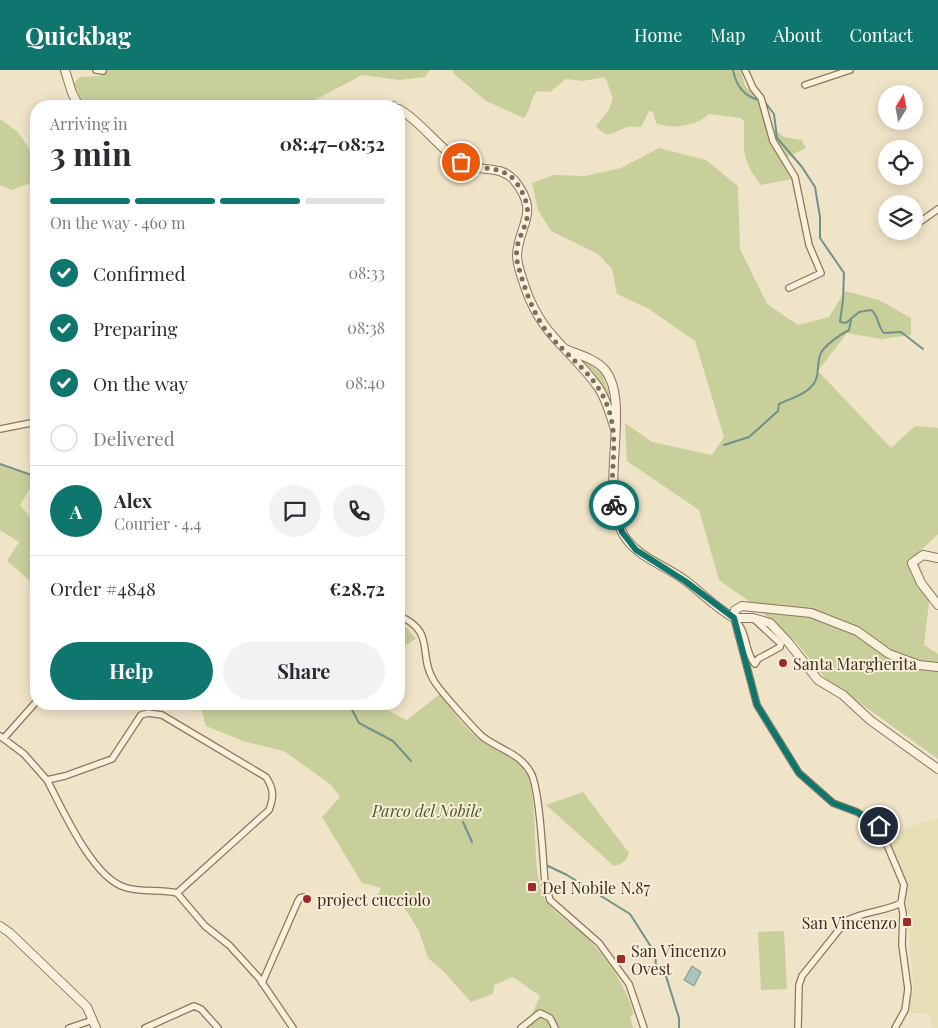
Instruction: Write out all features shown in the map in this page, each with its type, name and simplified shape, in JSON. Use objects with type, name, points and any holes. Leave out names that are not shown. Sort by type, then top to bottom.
[{"type":"street","points":[[65,70],[76,100]]},
{"type":"street","points":[[745,70],[753,88],[762,101],[773,141],[796,177],[809,245],[821,273],[789,288]]},
{"type":"street","points":[[806,85],[850,70]]},
{"type":"street","points":[[405,113],[417,122],[440,146],[461,162],[470,167],[502,171],[515,181],[529,212],[518,248],[518,263],[532,306],[545,329],[599,389],[605,400],[615,430]]},
{"type":"street","points":[[923,219],[938,209]]},
{"type":"street","points":[[563,349],[604,369],[611,383],[615,430],[613,501],[622,532],[636,550],[685,581],[734,618],[741,625],[751,659],[755,664],[758,659],[780,647],[781,644],[753,618]]},
{"type":"street","points":[[0,429],[30,423]]},
{"type":"street","points":[[938,558],[923,555],[912,563],[921,584],[938,605]]},
{"type":"street","points":[[895,1028],[904,1010],[908,989],[902,945],[903,913],[901,903],[904,885],[879,826],[857,812],[833,803],[799,773],[757,705],[734,618],[735,610],[742,606],[811,613],[857,631],[889,654],[919,665],[938,667]]},
{"type":"street","points":[[734,618],[753,618],[770,623],[788,642],[818,680],[843,695],[870,720],[938,769]]},
{"type":"street","points":[[405,619],[421,633],[425,641],[432,679],[482,736],[520,757],[532,774],[544,870],[550,900],[599,943],[629,984],[644,1028]]},
{"type":"street","points":[[30,708],[2,737],[24,754],[47,780],[88,852],[113,881],[126,888],[153,889],[177,894],[205,926],[229,946],[262,983],[293,1028]]},
{"type":"street","points":[[47,780],[65,776],[112,759],[141,715],[148,713],[162,715],[174,721],[266,777],[272,786],[273,794],[269,810],[177,894]]},
{"type":"street","points":[[262,983],[298,901],[304,897]]},
{"type":"street","points":[[798,1028],[799,985],[802,976],[846,921],[854,916],[889,909],[901,903]]},
{"type":"street","points":[[0,926],[87,1006],[96,1028]]},
{"type":"street","points":[[145,1028],[194,1006],[201,1009],[218,1028]]},
{"type":"street","points":[[520,1028],[540,1013],[550,1018],[555,1028]]},
{"type":"street","points":[[69,1028],[93,1020]]},
{"type":"shaded area","points":[[938,818],[938,1028],[932,1028],[930,1014],[906,1013],[914,989],[904,878],[887,834]]},
{"type":"green space","points":[[103,70],[430,70],[425,77],[399,80],[362,75],[315,100],[81,100],[74,83],[80,77],[101,76]]},
{"type":"green space","points":[[453,70],[741,70],[745,86],[767,105],[774,129],[784,137],[802,140],[806,148],[787,157],[786,161],[792,179],[761,185],[750,168],[745,155],[744,121],[741,118],[709,114],[691,124],[669,126],[656,123],[653,112],[649,111],[641,127],[623,128],[608,134],[596,126],[609,110],[613,98],[604,77],[583,81],[566,79],[550,92],[537,91],[524,118],[486,101],[454,74]]},
{"type":"green space","points":[[0,119],[18,132],[30,150],[30,183],[12,190],[0,185]]},
{"type":"green space","points":[[659,148],[706,160],[738,186],[740,249],[767,304],[798,325],[829,317],[845,291],[879,300],[911,318],[911,335],[881,339],[847,333],[818,371],[891,448],[915,426],[938,428],[938,534],[916,555],[930,594],[924,645],[938,654],[938,759],[825,678],[796,642],[750,602],[719,580],[699,510],[627,461],[625,423],[652,442],[712,455],[724,437],[695,341],[649,309],[617,294],[612,269],[598,254],[551,231],[538,210],[532,183],[554,175],[585,176],[621,168]]},
{"type":"green space","points":[[584,361],[602,374],[610,396],[606,397],[580,362]]},
{"type":"green space","points":[[0,465],[30,476],[30,488],[20,505],[30,518],[30,581],[7,561],[19,542],[0,530]]},
{"type":"green space","points":[[405,626],[406,627],[416,639],[405,645]]},
{"type":"green space","name":"Parco del Nobile","points":[[440,694],[463,724],[477,737],[492,748],[516,759],[523,766],[530,785],[533,802],[536,861],[543,894],[549,905],[580,931],[608,962],[626,992],[634,1014],[630,1016],[633,1028],[526,1028],[540,996],[513,977],[494,985],[493,994],[471,1002],[443,971],[428,958],[419,931],[406,910],[378,895],[381,888],[362,883],[322,817],[340,797],[330,784],[284,751],[243,741],[206,726],[202,710],[388,710],[407,720]]},
{"type":"green space","points":[[583,792],[629,853],[622,863],[614,866],[546,805]]},
{"type":"green space","points":[[784,931],[787,989],[761,990],[758,932]]},
{"type":"water","points":[[692,966],[701,972],[694,986],[684,980]]},
{"type":"waterway","points":[[733,70],[736,81],[742,90],[749,96],[760,100]]},
{"type":"waterway","points":[[764,101],[774,114],[777,138],[802,167],[815,187],[820,217],[820,238],[844,273],[840,322],[846,323],[859,312],[871,310],[874,312],[884,333],[901,332],[923,349]]},
{"type":"waterway","points":[[724,445],[749,437],[778,411],[779,404],[807,391],[816,380],[820,355],[833,341],[849,330],[851,320]]},
{"type":"waterway","points":[[0,464],[30,475]]},
{"type":"waterway","points":[[352,710],[359,723],[393,741],[411,761]]},
{"type":"waterway","points":[[463,822],[472,842]]},
{"type":"waterway","points":[[546,865],[567,875],[630,914],[655,953],[656,966],[666,976],[679,1018],[679,1028]]},
{"type":"way so far","points":[[461,162],[470,167],[502,171],[508,174],[523,194],[529,212],[518,248],[518,263],[532,306],[545,329],[589,375],[605,400],[615,430],[614,505]]},
{"type":"place","name":"Santa Margherita","points":[[783,663]]},
{"type":"place","name":"Del Nobile N.87","points":[[532,887]]},
{"type":"place","name":"project cucciolo","points":[[307,899]]},
{"type":"place","name":"San Vincenzo","points":[[907,922]]},
{"type":"place","name":"San Vincenzo Ovest","points":[[621,959]]},
{"type":"route","points":[[614,505],[622,532],[636,550],[685,581],[723,612],[734,618],[757,705],[799,773],[833,803],[857,812],[879,826]]}]
